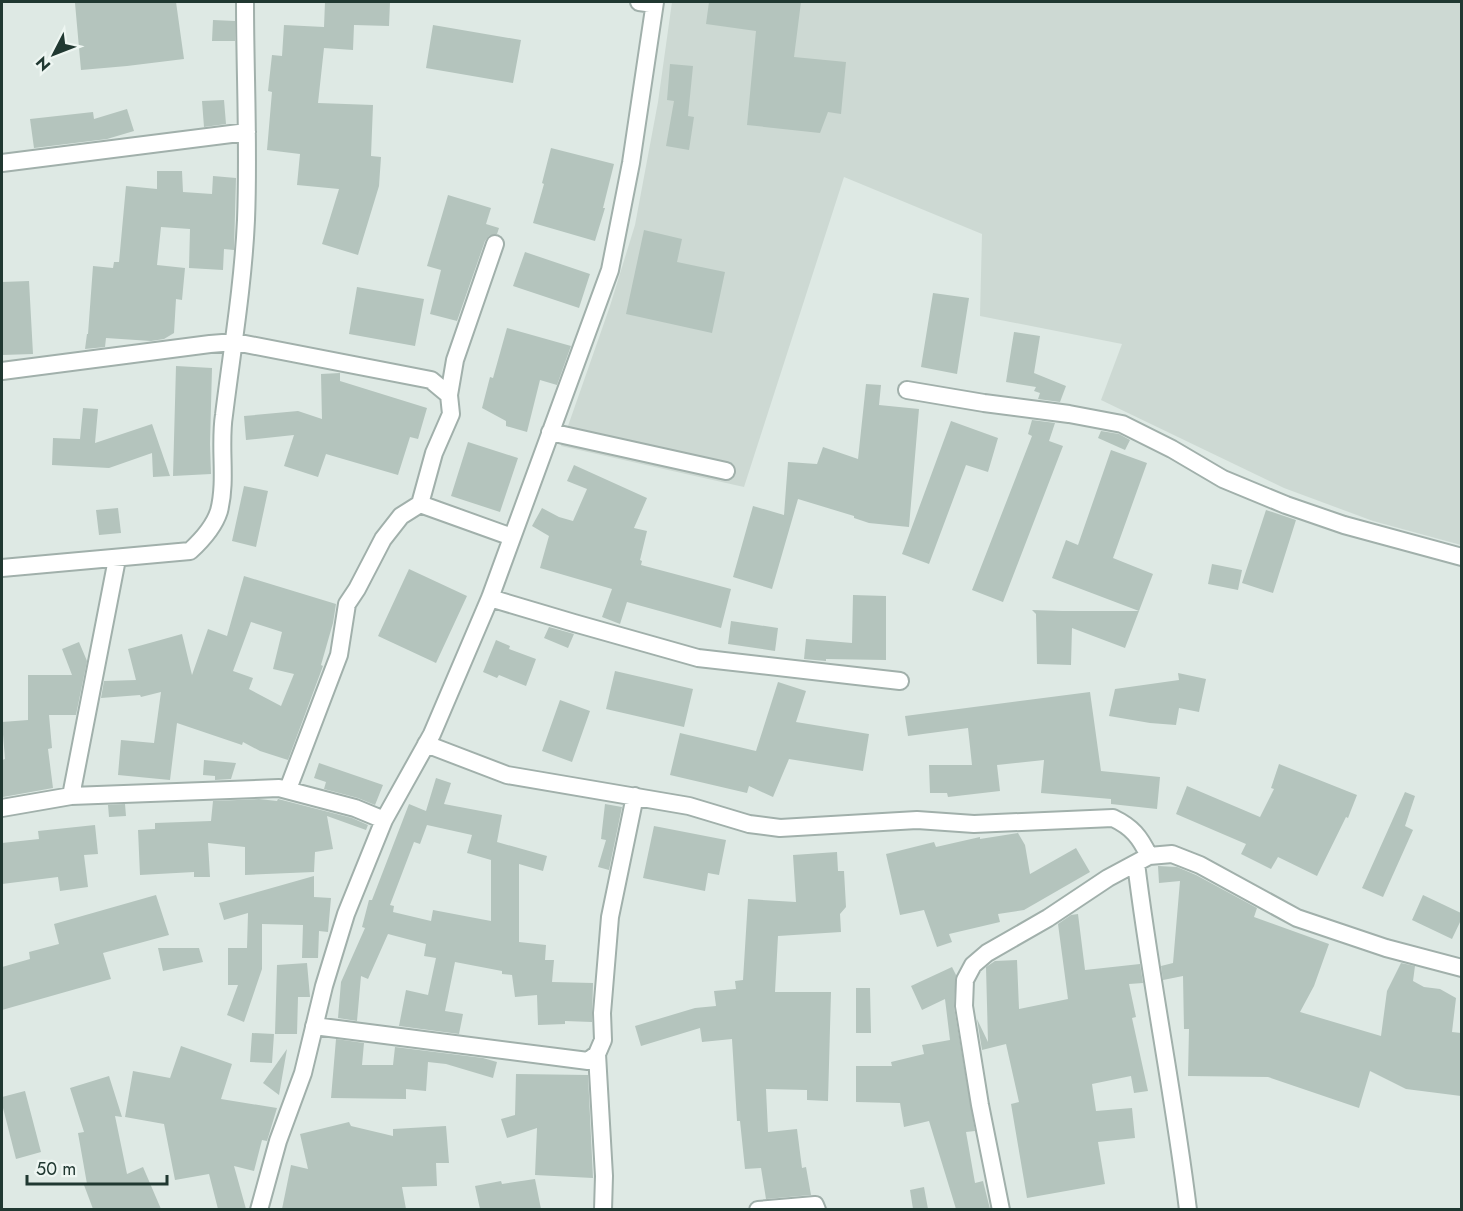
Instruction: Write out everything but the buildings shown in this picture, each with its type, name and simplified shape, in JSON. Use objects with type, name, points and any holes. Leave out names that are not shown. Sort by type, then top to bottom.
[{"type":"street","points":[[2,568],[190,551],[206,535],[218,512],[222,489],[223,418],[235,342],[246,221],[245,2]]},
{"type":"street","points":[[259,1209],[278,1141],[303,1073],[324,986],[346,914],[384,820],[426,744],[490,598],[610,270],[631,163],[649,2]]},
{"type":"street","points":[[2,163],[247,132]]},
{"type":"street","points":[[288,789],[339,656],[346,604],[357,589],[383,539],[400,516],[420,504],[434,453],[451,414],[448,395],[455,360],[495,244]]},
{"type":"street","points":[[2,371],[235,342],[431,380],[448,395]]},
{"type":"street","points":[[907,390],[1122,424],[1172,449],[1223,479],[1286,505],[1344,525],[1461,557]]},
{"type":"street","points":[[550,432],[726,471]]},
{"type":"street","points":[[420,504],[512,537]]},
{"type":"street","points":[[71,796],[117,559]]},
{"type":"street","points":[[490,598],[698,658],[900,681]]},
{"type":"street","points":[[426,744],[507,775],[689,806],[749,824],[780,828],[917,820],[974,824],[1113,818],[1127,825],[1141,838],[1142,916],[1181,1152],[1188,1209]]},
{"type":"street","points":[[2,808],[71,796],[288,789],[355,808],[384,820]]},
{"type":"street","points":[[603,1209],[604,1176],[597,1054],[603,1040],[602,1013],[610,917],[635,796]]},
{"type":"street","points":[[1001,1209],[980,1105],[964,1006],[966,980],[973,965],[987,953],[1142,859],[1172,854],[1200,865],[1297,918],[1386,948],[1461,968]]},
{"type":"street","points":[[314,1026],[588,1061],[597,1054]]},
{"type":"street","points":[[758,1209],[815,1205],[818,1209]]},
{"type":"shaded area","points":[[672,2],[1461,2],[1461,545],[1373,521],[1284,488],[1101,400],[1122,344],[980,316],[982,234],[844,177],[744,487],[561,446],[610,306],[635,225],[658,102]]}]
